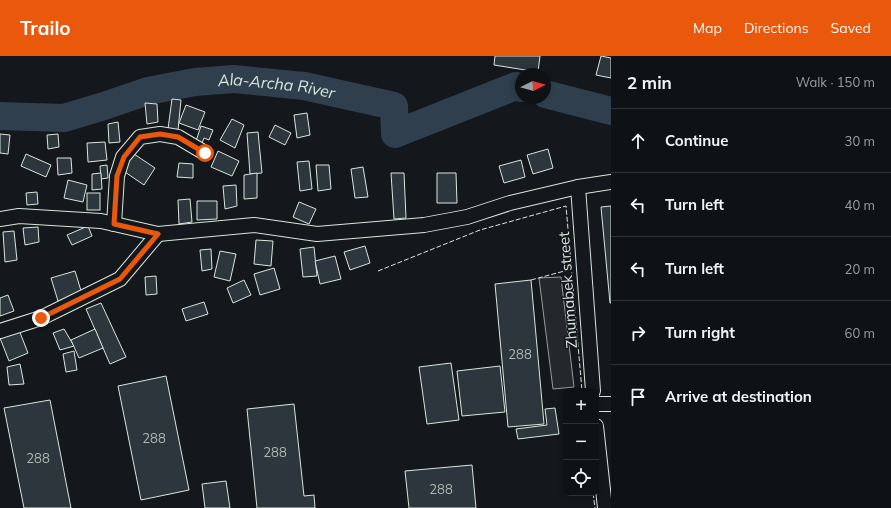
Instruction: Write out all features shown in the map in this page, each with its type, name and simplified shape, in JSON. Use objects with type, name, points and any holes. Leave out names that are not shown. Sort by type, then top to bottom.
[{"type":"street","points":[[114,224],[117,176],[124,157],[140,137],[160,134],[178,137],[205,153]]},
{"type":"street","points":[[0,219],[20,216],[101,222],[158,234],[254,225],[317,234],[424,225],[467,217],[510,203],[578,186],[611,182]]},
{"type":"street","name":"Zhumabek street","points":[[578,186],[593,388]]},
{"type":"street","points":[[0,331],[41,318],[120,279],[158,234]]},
{"type":"street","points":[[599,404],[611,404]]},
{"type":"street","points":[[599,453],[605,508]]},
{"type":"shaded area","points":[[561,277],[574,387],[553,389],[539,278]]},
{"type":"building","points":[[495,56],[540,56],[538,68],[515,68],[494,65]]},
{"type":"building","points":[[601,56],[611,58],[611,78],[596,75]]},
{"type":"building","points":[[172,99],[181,100],[178,130],[168,129]]},
{"type":"building","points":[[145,103],[157,104],[158,122],[147,124]]},
{"type":"building","points":[[186,105],[205,112],[198,130],[179,123]]},
{"type":"building","points":[[307,113],[310,135],[297,138],[294,115]]},
{"type":"building","points":[[232,119],[244,125],[235,148],[220,140]]},
{"type":"building","points":[[118,122],[120,142],[109,143],[108,124]]},
{"type":"building","points":[[275,125],[291,133],[285,145],[269,137]]},
{"type":"building","points":[[201,126],[213,130],[209,140],[204,138],[202,143],[196,141]]},
{"type":"building","points":[[258,132],[262,173],[250,174],[247,133]]},
{"type":"building","points":[[0,134],[10,135],[8,154],[0,153]]},
{"type":"building","points":[[58,134],[59,147],[48,149],[47,135]]},
{"type":"building","points":[[105,142],[107,160],[88,162],[87,143]]},
{"type":"building","points":[[548,149],[553,168],[533,174],[527,155]]},
{"type":"building","points":[[218,151],[239,161],[232,176],[211,167]]},
{"type":"building","points":[[26,154],[51,165],[46,177],[21,166]]},
{"type":"building","points":[[134,154],[155,168],[144,185],[122,170]]},
{"type":"building","points":[[57,158],[71,158],[72,173],[58,175]]},
{"type":"building","points":[[521,160],[525,177],[504,183],[499,166]]},
{"type":"building","points":[[309,161],[312,189],[300,191],[297,162]]},
{"type":"building","points":[[179,163],[193,164],[193,178],[177,177]]},
{"type":"building","points":[[107,165],[108,178],[101,179],[100,166]]},
{"type":"building","points":[[316,165],[329,165],[331,189],[318,191]]},
{"type":"building","points":[[363,167],[368,197],[355,198],[351,169]]},
{"type":"building","points":[[101,173],[102,189],[92,190],[92,174]]},
{"type":"building","points":[[257,173],[257,198],[244,199],[244,175]]},
{"type":"building","points":[[391,173],[404,173],[406,218],[394,219]]},
{"type":"building","points":[[437,173],[456,173],[457,203],[437,203]]},
{"type":"building","points":[[68,180],[87,185],[83,202],[64,198]]},
{"type":"building","points":[[236,185],[237,206],[225,209],[223,186]]},
{"type":"building","points":[[37,192],[38,204],[27,205],[26,193]]},
{"type":"building","points":[[87,193],[100,193],[100,210],[87,210]]},
{"type":"building","points":[[190,199],[192,222],[179,224],[178,200]]},
{"type":"building","points":[[197,201],[217,201],[217,219],[197,220]]},
{"type":"building","points":[[299,202],[316,209],[309,224],[293,217]]},
{"type":"building","points":[[611,206],[611,303],[610,303],[601,207]]},
{"type":"building","points":[[88,226],[92,236],[72,245],[67,235]]},
{"type":"building","points":[[38,227],[39,242],[25,245],[23,228]]},
{"type":"building","points":[[14,231],[17,260],[5,262],[3,232]]},
{"type":"building","points":[[256,240],[273,241],[271,266],[254,264]]},
{"type":"building","points":[[365,246],[370,263],[350,270],[344,252]]},
{"type":"building","points":[[314,247],[317,276],[303,277],[300,249]]},
{"type":"building","points":[[211,249],[212,269],[202,271],[200,250]]},
{"type":"building","points":[[220,251],[236,254],[230,281],[214,277]]},
{"type":"building","points":[[335,256],[341,279],[320,284],[315,261]]},
{"type":"building","points":[[274,268],[280,289],[260,295],[254,274]]},
{"type":"building","points":[[75,271],[82,294],[58,301],[51,278]]},
{"type":"building","points":[[156,276],[157,294],[146,295],[145,277]]},
{"type":"building","points":[[244,280],[251,295],[233,303],[227,288]]},
{"type":"building","points":[[531,280],[544,424],[508,427],[495,284]]},
{"type":"building","points":[[8,295],[14,311],[0,316],[0,298]]},
{"type":"building","points":[[204,302],[208,314],[186,321],[182,309]]},
{"type":"building","points":[[101,303],[126,357],[110,364],[86,309]]},
{"type":"building","points":[[64,329],[74,346],[60,350],[53,333]]},
{"type":"building","points":[[95,329],[103,348],[79,358],[71,340]]},
{"type":"building","points":[[19,330],[28,353],[9,361],[0,338]]},
{"type":"building","points":[[74,351],[77,370],[66,372],[63,354]]},
{"type":"building","points":[[451,363],[459,420],[427,424],[419,367]]},
{"type":"building","points":[[20,364],[24,384],[9,385],[7,367]]},
{"type":"building","points":[[500,366],[505,412],[462,416],[457,371]]},
{"type":"building","points":[[166,376],[189,490],[141,500],[118,386]]},
{"type":"building","points":[[50,400],[71,508],[24,508],[4,408]]},
{"type":"building","points":[[294,404],[304,496],[314,495],[315,508],[257,508],[247,409]]},
{"type":"building","points":[[555,408],[559,434],[518,439],[516,429],[547,425],[545,409]]},
{"type":"building","points":[[472,465],[476,508],[409,508],[405,471]]},
{"type":"building","points":[[226,481],[230,508],[205,508],[202,484]]},
{"type":"waterway","name":"Ala-Archa River","points":[[0,116],[64,118],[148,91],[195,82],[234,79],[304,86],[394,106],[395,134],[515,86]]},
{"type":"waterway","name":"Ala-Archa River","points":[[551,96],[611,111]]},
{"type":"fence","points":[[378,271],[480,230],[566,206],[582,388]]},
{"type":"fence","points":[[531,280],[572,269]]},
{"type":"fence","points":[[593,496],[595,508]]},
{"type":"route","points":[[41,318],[120,279],[158,234],[114,224],[117,176],[124,157],[140,137],[160,134],[178,137],[205,153]]}]
